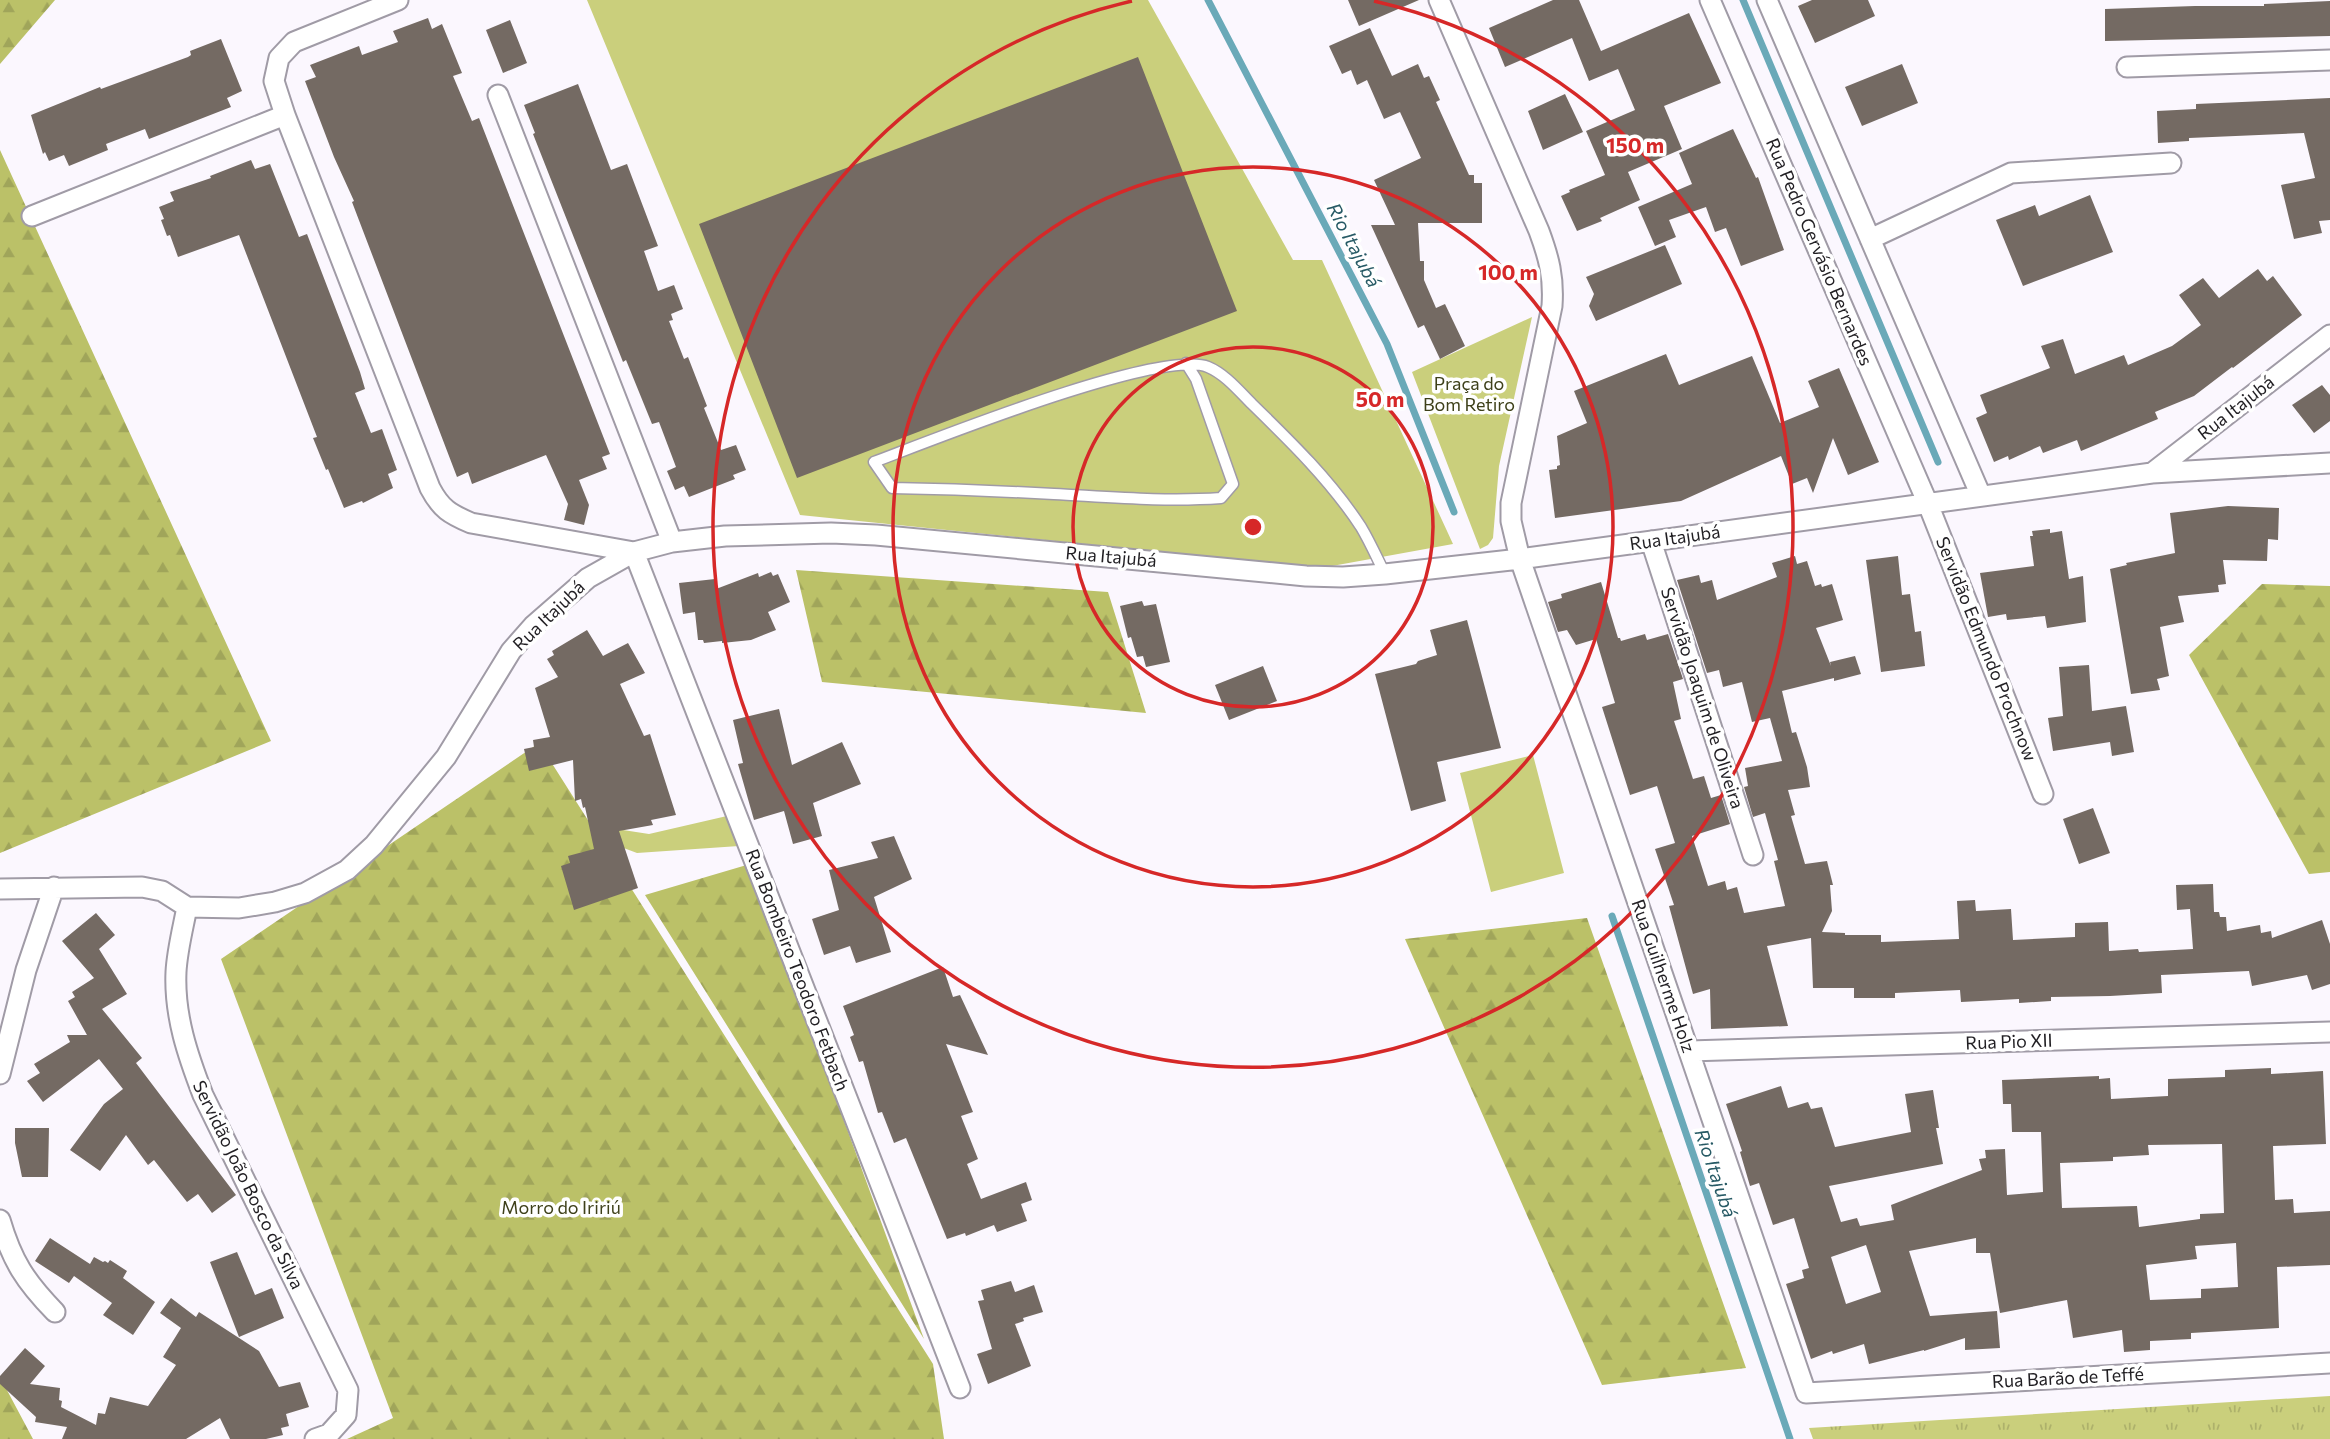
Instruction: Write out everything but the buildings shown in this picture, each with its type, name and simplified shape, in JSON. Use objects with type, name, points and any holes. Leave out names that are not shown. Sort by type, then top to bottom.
[{"type":"street","points":[[398,0],[294,42],[279,58],[274,81],[425,476],[439,505],[453,516],[471,523],[634,552]]},
{"type":"street","name":"Rua Guilherme Holz","points":[[1439,0],[1539,231],[1549,257],[1553,282],[1552,306],[1511,503],[1511,521],[1520,559],[1806,1393]]},
{"type":"street","name":"Rua Pedro Gervásio Bernardes","points":[[1710,0],[1928,504]]},
{"type":"street","points":[[1767,0],[1981,496]]},
{"type":"street","points":[[2127,67],[2330,60]]},
{"type":"street","points":[[498,95],[672,542]]},
{"type":"street","points":[[32,216],[285,115]]},
{"type":"street","points":[[1871,239],[2011,173],[2171,163]]},
{"type":"street","name":"Rua Itajubá","points":[[0,889],[142,887],[162,891],[187,907],[240,908],[275,902],[304,893],[347,870],[374,845],[446,757],[511,651],[533,626],[588,578],[634,552],[672,542],[725,536],[831,533],[890,536],[1306,576],[1343,577],[1520,559],[2152,473],[2330,335]]},
{"type":"street","points":[[2152,473],[2330,463]]},
{"type":"street","name":"Servidão Edmundo Prochnow","points":[[1928,504],[2043,794]]},
{"type":"street","name":"Servidão Joaquim de Oliveira","points":[[1651,541],[1753,855]]},
{"type":"street","name":"Rua Bombeiro Teodoro Fetbach","points":[[634,552],[960,1388]]},
{"type":"street","points":[[0,1074],[26,970],[54,887]]},
{"type":"street","name":"Servidão João Bosco da Silva","points":[[187,907],[176,972],[179,1015],[186,1052],[203,1095],[348,1390],[346,1415],[329,1434],[315,1439]]},
{"type":"street","name":"Rua Pio XII","points":[[1689,1051],[2330,1032]]},
{"type":"street","points":[[0,1220],[8,1249],[22,1274],[32,1289],[55,1312]]},
{"type":"street","name":"Rua Barão de Teffé","points":[[1806,1393],[2330,1363]]},
{"type":"lane","points":[[1186,363],[1196,379],[1233,484],[1221,498],[1181,501],[1009,491],[892,488],[874,462],[1031,404],[1141,372],[1186,363],[1207,366],[1224,377],[1305,455],[1361,527],[1385,574]]},
{"type":"green space","points":[[0,0],[55,0],[0,64]]},
{"type":"green space","points":[[587,0],[1148,0],[1293,260],[1322,260],[1453,544],[1321,568],[800,515]]},
{"type":"green space","points":[[0,150],[271,741],[0,853]]},
{"type":"green space","name":"Praça do Bom Retiro","points":[[1532,317],[1499,466],[1493,538],[1488,545],[1480,549],[1412,372]]},
{"type":"green space","points":[[796,570],[1108,592],[1146,713],[822,682]]},
{"type":"green space","points":[[2262,584],[2330,586],[2330,872],[2309,874],[2189,655]]},
{"type":"green space","name":"Morro do Iririú","points":[[539,743],[933,1364],[944,1439],[347,1439],[393,1418],[221,959]]},
{"type":"green space","points":[[1533,755],[1564,873],[1491,892],[1460,773]]},
{"type":"green space","points":[[727,816],[739,846],[637,853],[605,841],[597,826],[649,834]]},
{"type":"green space","points":[[750,864],[924,1339],[645,895]]},
{"type":"green space","points":[[1587,918],[1746,1368],[1602,1385],[1405,939]]},
{"type":"green space","points":[[0,1377],[33,1439],[0,1439]]},
{"type":"green space","points":[[2330,1396],[2330,1439],[1813,1439],[1809,1428]]},
{"type":"waterway","name":"Rio Itajubá","points":[[1208,0],[1387,344],[1454,512]]},
{"type":"waterway","points":[[1743,0],[1938,462]]},
{"type":"waterway","name":"Rio Itajubá","points":[[1612,916],[1790,1439]]}]
